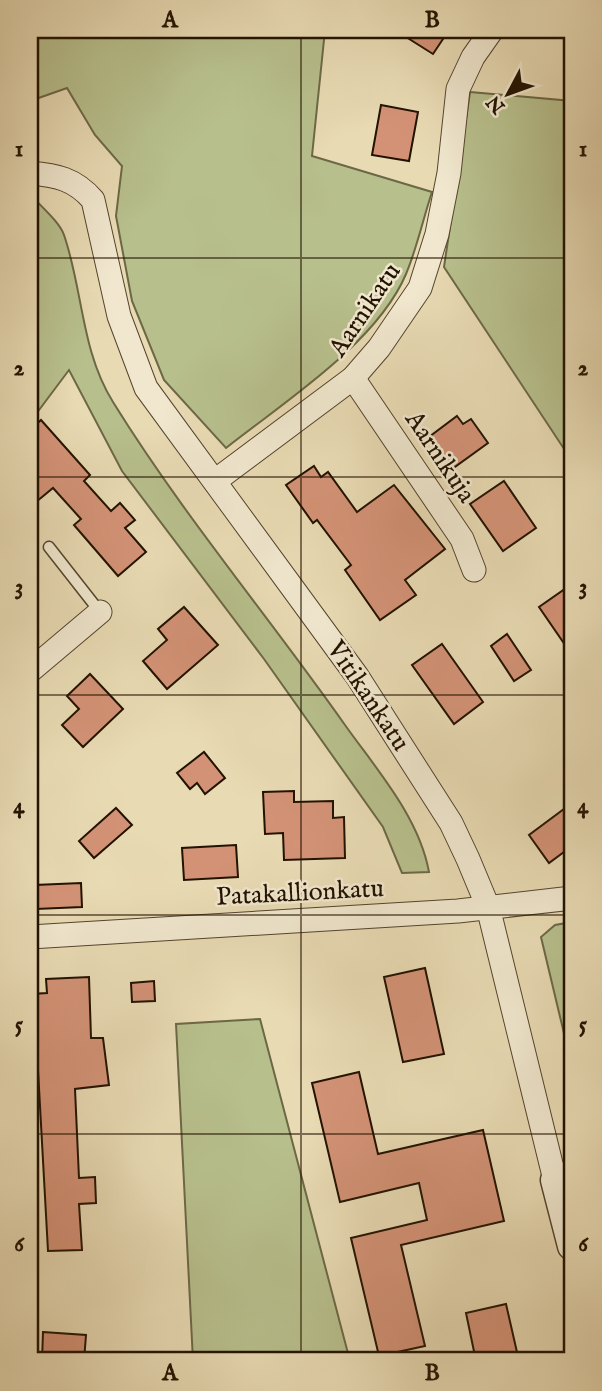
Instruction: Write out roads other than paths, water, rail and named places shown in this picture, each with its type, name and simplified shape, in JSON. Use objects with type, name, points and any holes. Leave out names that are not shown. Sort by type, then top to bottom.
[{"type":"street","name":"Aarnikatu","points":[[215,481],[354,379],[420,288],[437,234],[449,173],[458,89],[473,57],[492,30]]},
{"type":"street","name":"Vitikankatu","points":[[30,173],[66,178],[82,187],[93,200],[119,316],[146,388],[357,676],[451,823],[488,907],[563,1177],[572,1246]]},
{"type":"street","name":"Aarnikuja","points":[[354,379],[462,539],[474,570]]},
{"type":"street","points":[[30,671],[100,612]]},
{"type":"street","name":"Patakallionkatu","points":[[30,937],[488,907],[572,898]]},
{"type":"lane","points":[[49,547],[100,612]]}]
